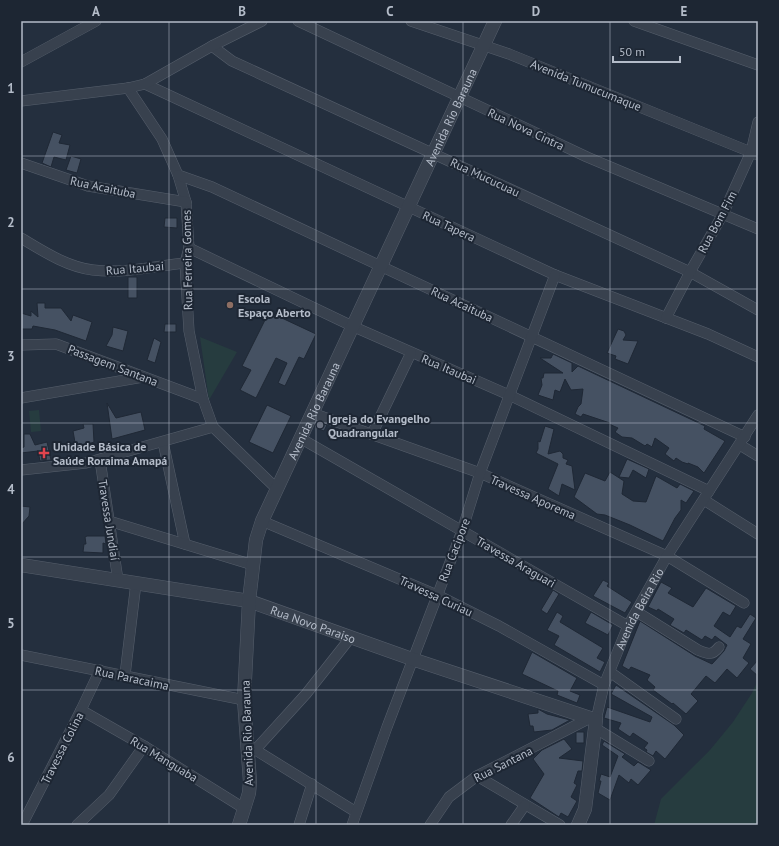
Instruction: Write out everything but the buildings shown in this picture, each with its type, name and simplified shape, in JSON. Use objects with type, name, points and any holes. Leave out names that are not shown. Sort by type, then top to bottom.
[{"type":"street","points":[[76,32],[80,21]]},
{"type":"street","points":[[21,62],[96,21]]},
{"type":"street","points":[[22,100],[128,88],[146,84],[212,46],[262,21]]},
{"type":"street","name":"Rua Nova Cintra","points":[[298,21],[587,157],[758,229]]},
{"type":"street","name":"Avenida Tumucumaque","points":[[411,21],[483,44],[755,153]]},
{"type":"street","name":"Avenida Rio Barauna","points":[[239,825],[245,809],[250,782],[252,748],[244,700],[249,601],[256,540],[262,521],[495,21]]},
{"type":"street","points":[[634,21],[758,65]]},
{"type":"street","name":"Rua Mucucuau","points":[[212,46],[232,61],[690,272],[758,310]]},
{"type":"street","name":"Rua Tapera","points":[[146,84],[555,274],[708,334],[758,357]]},
{"type":"street","name":"Rua Ferreira Gomes","points":[[128,88],[162,139],[178,175],[186,202],[189,248],[185,263],[189,331],[203,399],[213,427],[277,490]]},
{"type":"street","name":"Rua Bom Fim","points":[[666,318],[755,153],[758,122]]},
{"type":"street","name":"Rua Acaituba","points":[[21,163],[88,186],[186,202]]},
{"type":"street","name":"Rua Acaituba","points":[[178,175],[212,187],[532,336],[743,441],[758,456]]},
{"type":"street","name":"Rua Itaubai","points":[[21,238],[52,257],[92,270],[108,271],[185,263]]},
{"type":"street","name":"Rua Itaubai","points":[[189,248],[352,326],[509,395],[709,491]]},
{"type":"street","name":"Rua Cacipore","points":[[352,825],[412,659],[462,531],[480,473],[555,274]]},
{"type":"street","name":"Passagem Santana","points":[[21,345],[56,344],[203,399]]},
{"type":"street","points":[[372,434],[411,353]]},
{"type":"street","points":[[21,398],[143,377]]},
{"type":"street","name":"Travessa Aporema","points":[[312,413],[480,473],[667,556],[744,603]]},
{"type":"street","name":"Avenida Beira Rio","points":[[578,825],[585,810],[594,722],[604,685],[628,626],[667,556],[743,441],[758,415]]},
{"type":"street","points":[[21,470],[49,468],[100,460],[213,427]]},
{"type":"street","name":"Travessa Araguari","points":[[300,438],[628,626]]},
{"type":"street","points":[[163,442],[185,544]]},
{"type":"street","name":"Travessa Jundiaí","points":[[100,460],[118,580]]},
{"type":"street","points":[[704,500],[758,534]]},
{"type":"street","points":[[108,521],[253,565]]},
{"type":"street","name":"Travessa Curiau","points":[[262,521],[437,594],[499,626],[604,685]]},
{"type":"street","name":"Rua Novo Paraiso","points":[[21,565],[249,601],[594,722]]},
{"type":"street","points":[[125,675],[136,583]]},
{"type":"street","points":[[637,612],[698,650],[708,654],[714,653],[719,648]]},
{"type":"street","points":[[351,637],[306,694],[252,748],[356,812]]},
{"type":"street","name":"Rua Paracaima","points":[[21,655],[125,675],[172,687],[244,700]]},
{"type":"street","name":"Travessa Colina","points":[[22,825],[82,710],[100,670]]},
{"type":"street","points":[[610,672],[676,719]]},
{"type":"street","name":"Rua Manguaba","points":[[82,710],[144,746],[245,809]]},
{"type":"street","points":[[594,722],[649,761]]},
{"type":"street","name":"Rua Santana","points":[[430,825],[449,797],[477,776],[594,722]]},
{"type":"street","points":[[77,825],[109,795],[144,746]]},
{"type":"street","points":[[477,776],[560,825]]},
{"type":"street","points":[[299,825],[312,784]]},
{"type":"street","points":[[511,825],[525,805]]},
{"type":"green space","points":[[200,337],[237,352],[209,400]]},
{"type":"green space","points":[[39,410],[41,431],[31,432],[29,411]]},
{"type":"green space","points":[[758,680],[758,825],[654,825],[661,799],[710,750],[733,722],[752,693]]},
{"type":"place","name":"Escola Espaço Aberto","points":[[230,305]]},
{"type":"place","name":"Igreja do Evangelho Quadrangular","points":[[320,425]]},
{"type":"place","name":"Unidade Básica de Saúde Roraima Amapá","points":[[44,453]]}]
